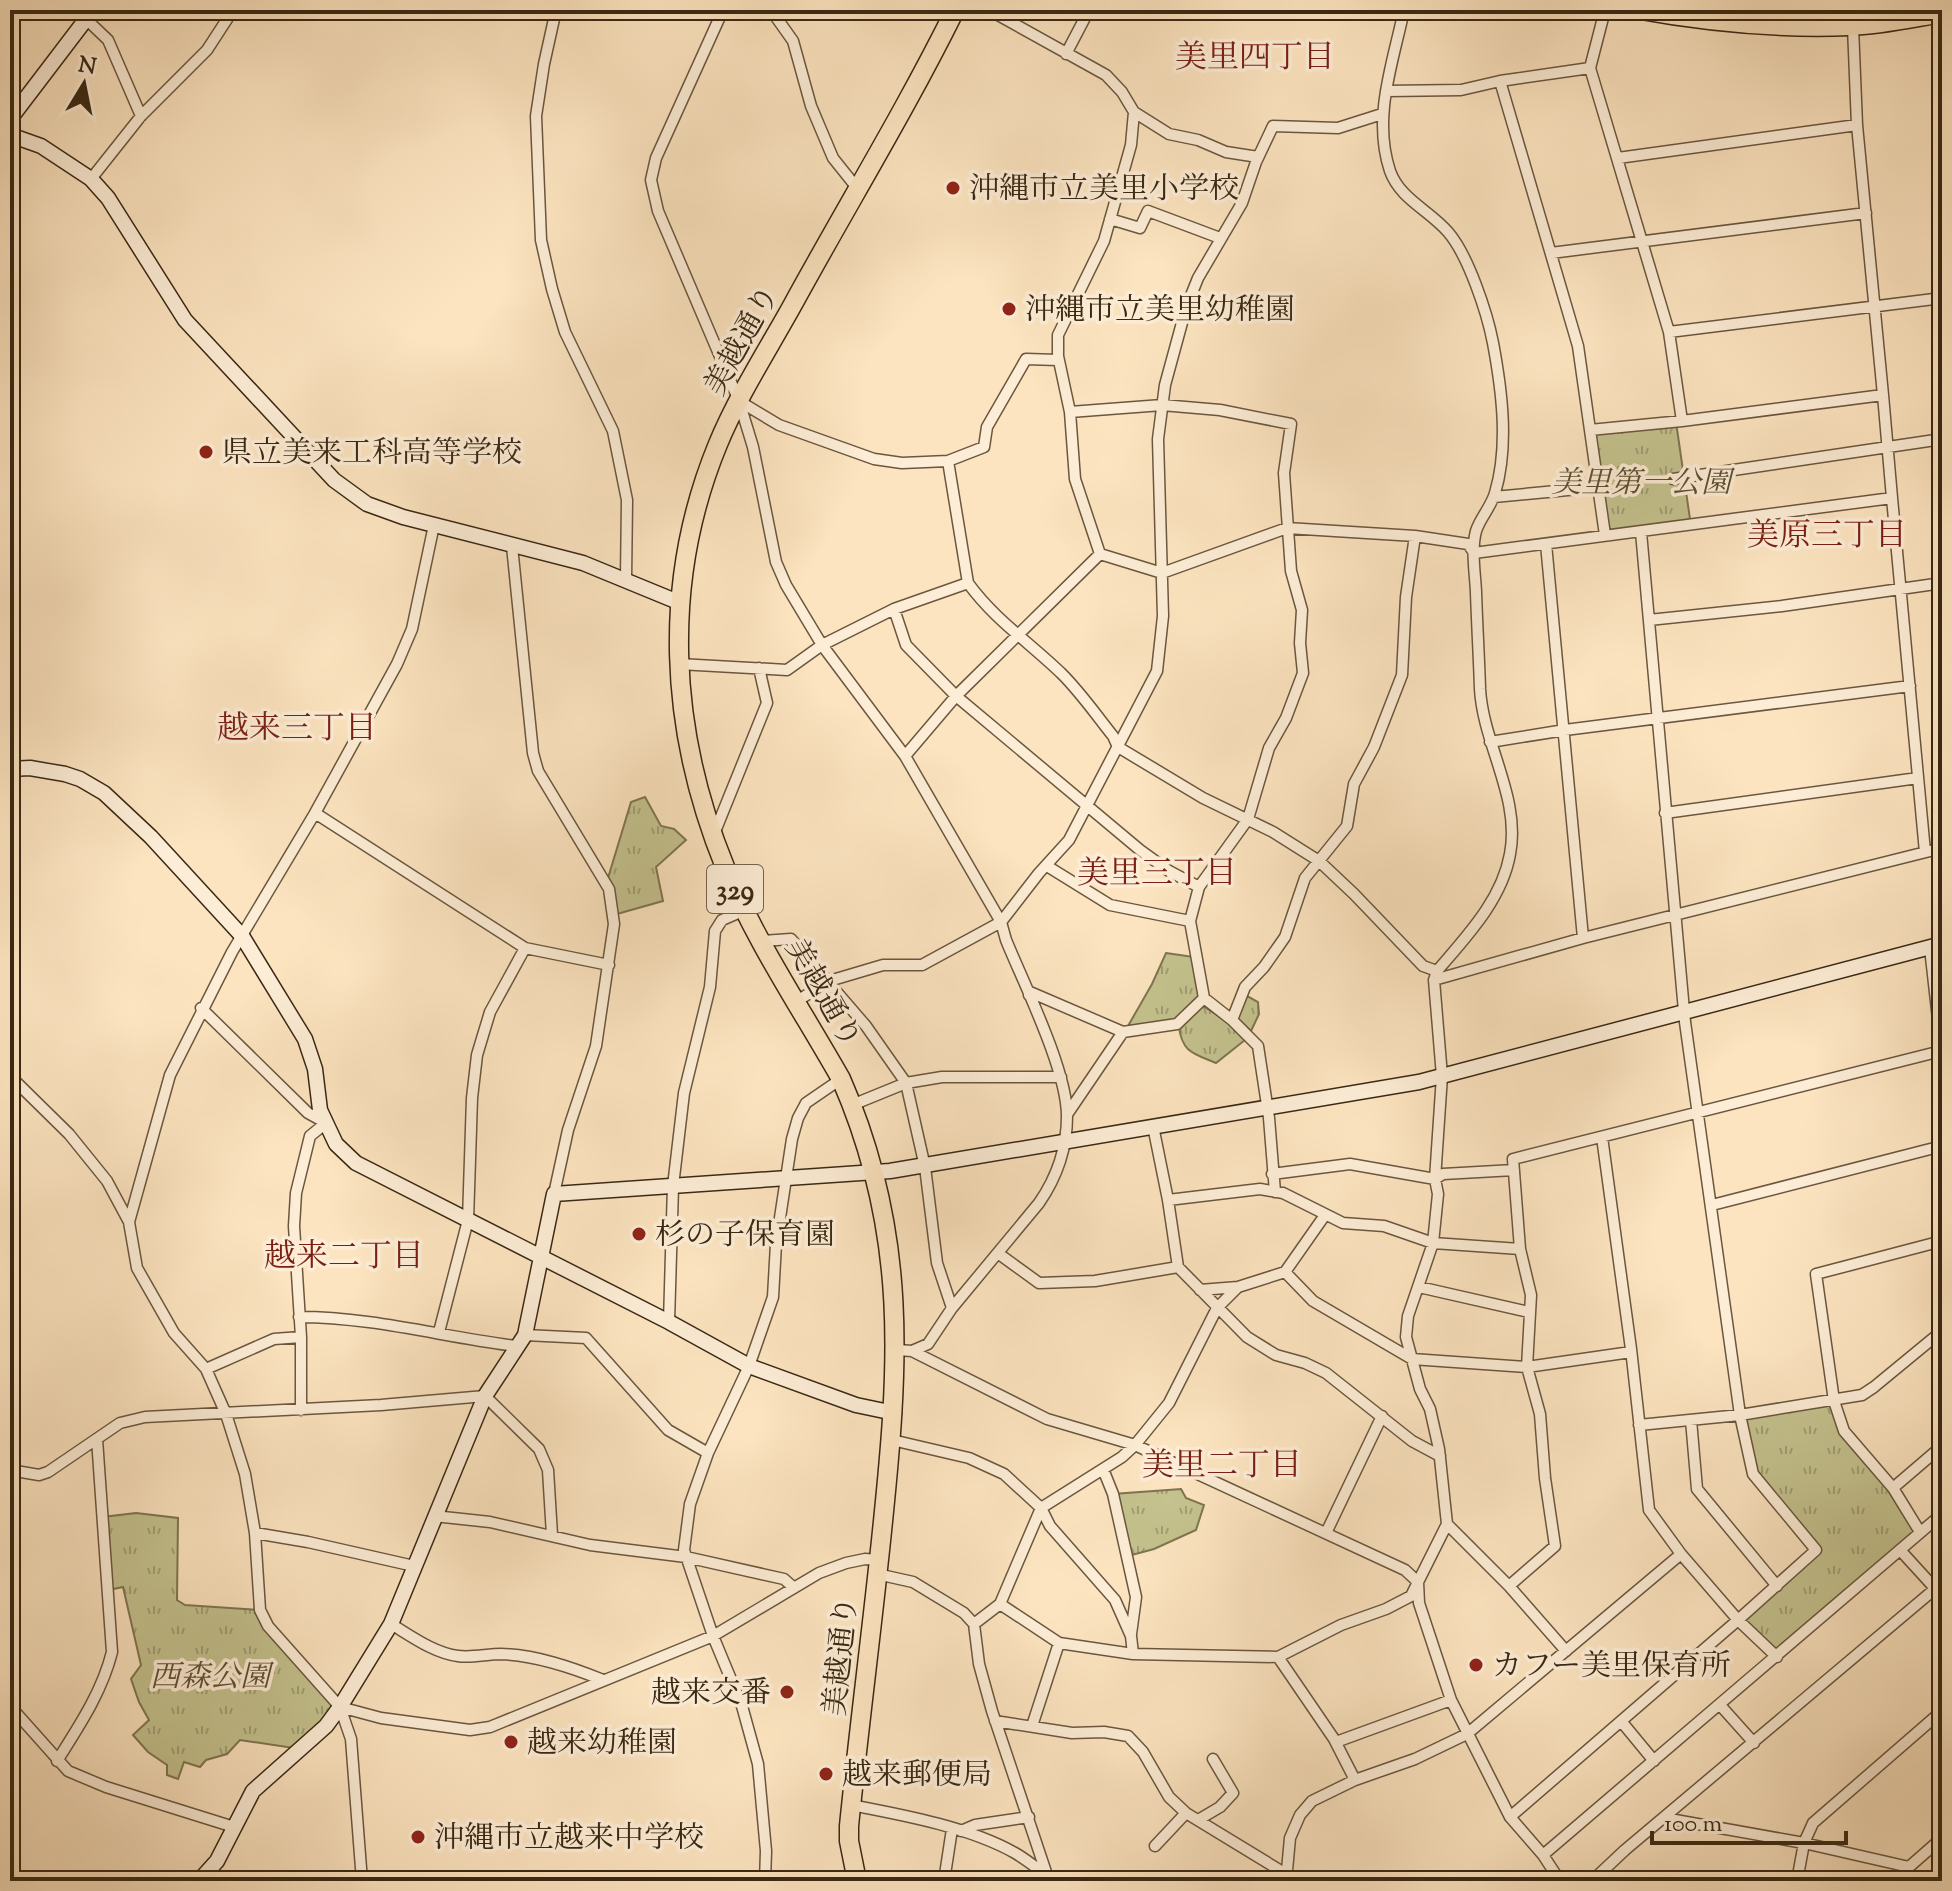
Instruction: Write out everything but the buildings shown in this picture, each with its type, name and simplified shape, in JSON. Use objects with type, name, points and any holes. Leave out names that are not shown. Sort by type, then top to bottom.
[{"type":"highway","name":"美越通り","points":[[857,1881],[849,1841],[851,1805],[894,1413],[904,1350],[875,1173],[852,1105],[841,1079],[745,910],[713,836],[686,731],[679,664],[678,602],[689,536],[719,442],[857,188],[910,99],[955,10]]},
{"type":"main road","points":[[1635,10],[1707,23],[1853,27],[1942,14]]},
{"type":"street","points":[[91,179],[141,116],[207,50],[233,10]]},
{"type":"street","points":[[556,10],[536,116],[541,240],[565,332],[613,431],[627,500],[626,579]]},
{"type":"street","points":[[723,10],[656,158],[651,180],[658,211],[739,401],[753,447],[776,562],[786,585],[822,645],[905,756],[1001,922],[1061,1077],[1068,1113],[1065,1140],[1051,1185],[999,1254],[952,1308],[928,1344],[904,1350]]},
{"type":"street","points":[[771,10],[793,41],[811,106],[833,158],[857,188]]},
{"type":"street","points":[[989,10],[1006,14],[1066,54],[1106,75],[1122,92],[1134,112],[1169,134],[1198,140],[1226,152],[1258,157]]},
{"type":"street","points":[[1066,54],[1089,10]]},
{"type":"street","points":[[1000,1604],[1059,1643],[1133,1654],[1278,1657],[1341,1625],[1386,1609],[1411,1596],[1447,1524],[1440,1456],[1430,1409],[1420,1389],[1406,1337],[1408,1316],[1433,1243],[1438,1194],[1435,1179],[1442,1076],[1435,976],[1469,934],[1506,873],[1511,851],[1511,818],[1480,695],[1474,553],[1476,530],[1494,497],[1502,465],[1502,408],[1486,315],[1462,253],[1448,232],[1402,193],[1390,171],[1382,114],[1404,10]]},
{"type":"street","points":[[1605,10],[1590,68],[1644,240],[1669,332],[1682,421]]},
{"type":"street","points":[[10,119],[89,14],[108,40],[141,116]]},
{"type":"street","points":[[1853,27],[1857,125],[1925,852]]},
{"type":"street","points":[[1386,91],[1461,90],[1590,68]]},
{"type":"street","points":[[1500,81],[1578,346],[1605,535]]},
{"type":"street","points":[[1100,554],[1075,479],[1070,412],[1058,360],[1058,335],[1104,241],[1131,145],[1134,112]]},
{"type":"street","points":[[797,1001],[829,981],[883,965],[922,965],[1001,922],[1069,840],[1157,671],[1163,616],[1158,439],[1172,356],[1198,278],[1242,203],[1273,126],[1338,128],[1382,114]]},
{"type":"street","points":[[1618,158],[1857,125]]},
{"type":"street","points":[[10,135],[41,146],[91,179],[108,198],[185,320],[334,480],[367,504],[434,525],[583,563],[678,602]]},
{"type":"street","points":[[1110,219],[1140,228],[1148,211],[1220,238]]},
{"type":"street","points":[[1551,253],[1866,213]]},
{"type":"street","points":[[1669,332],[1942,298]]},
{"type":"street","points":[[739,401],[779,425],[874,459],[902,463],[948,461],[984,447],[987,427],[1026,359],[1058,360]]},
{"type":"street","points":[[1590,430],[1883,395]]},
{"type":"street","points":[[1070,412],[1162,405],[1220,410],[1291,424],[1284,473],[1291,571],[1302,610],[1300,643],[1303,673],[1286,718],[1269,748],[1248,819],[1199,887],[1190,921],[1204,998],[1258,1046],[1268,1108],[1275,1192]]},
{"type":"street","points":[[1673,479],[1942,439]]},
{"type":"street","points":[[948,461],[968,583],[979,599],[1063,675],[1113,736],[1118,747],[1203,798],[1273,832],[1319,861],[1435,976]]},
{"type":"street","points":[[1494,497],[1599,487]]},
{"type":"street","points":[[1474,553],[1892,498]]},
{"type":"street","points":[[129,1222],[162,1097],[201,1008],[315,813],[397,664],[412,629],[434,525]]},
{"type":"street","points":[[1100,554],[1162,573],[1287,528],[1415,536],[1468,544],[1474,553]]},
{"type":"street","points":[[1510,1817],[1816,1550],[1753,1474],[1740,1415],[1684,1013],[1641,532]]},
{"type":"street","points":[[1232,1020],[1245,987],[1285,937],[1305,878],[1347,826],[1354,784],[1380,734],[1402,675],[1406,597],[1415,536]]},
{"type":"street","points":[[1546,544],[1583,938]]},
{"type":"street","points":[[199,1881],[217,1861],[253,1791],[326,1726],[391,1624],[485,1396],[520,1340],[542,1257],[568,1130],[596,1046],[614,924],[609,889],[538,771],[533,753],[512,546]]},
{"type":"street","points":[[905,756],[956,696],[1100,554]]},
{"type":"street","points":[[679,664],[787,670],[822,645],[894,609],[968,583]]},
{"type":"street","points":[[1649,620],[1782,606],[1942,583]]},
{"type":"street","points":[[894,609],[906,645],[956,696],[1140,850],[1199,887]]},
{"type":"street","points":[[713,836],[723,818],[767,703],[759,668]]},
{"type":"street","points":[[1490,742],[1910,686]]},
{"type":"street","points":[[10,769],[30,768],[65,774],[104,793],[151,837],[242,936],[305,1039],[315,1069],[320,1110],[336,1144],[356,1163],[749,1366],[856,1405],[894,1413]]},
{"type":"street","points":[[1665,813],[1918,778]]},
{"type":"street","points":[[315,813],[525,948],[609,965]]},
{"type":"street","points":[[1435,976],[1942,848]]},
{"type":"street","points":[[1047,866],[1110,905],[1190,921]]},
{"type":"street","points":[[669,1322],[673,1186],[684,1093],[710,987],[715,931],[722,920],[745,910]]},
{"type":"street","points":[[762,941],[791,939],[866,1026],[906,1083],[925,1167],[937,1263],[952,1308]]},
{"type":"street","points":[[554,1194],[925,1167],[1065,1140],[1268,1108],[1442,1076],[1936,946],[1941,1053],[1513,1159],[1520,1249],[1531,1295],[1527,1367],[1540,1414],[1555,1546],[1509,1586]]},
{"type":"street","points":[[439,1332],[468,1220],[472,1098],[477,1055],[490,1012],[525,948]]},
{"type":"street","points":[[1029,995],[1030,992],[1058,1002],[1123,1032],[1177,1024],[1204,998]]},
{"type":"street","points":[[201,1008],[308,1113],[326,1123]]},
{"type":"street","points":[[1068,1113],[1123,1032]]},
{"type":"street","points":[[10,1076],[87,1154],[107,1181],[129,1222],[137,1268],[174,1333],[206,1369],[226,1414],[245,1474],[255,1533],[260,1610],[268,1626],[340,1707],[351,1739],[362,1881]]},
{"type":"street","points":[[852,1105],[906,1083],[942,1077],[1061,1077]]},
{"type":"street","points":[[765,1881],[766,1851],[758,1764],[742,1706],[713,1636],[684,1550],[690,1504],[708,1453],[749,1366],[773,1297],[776,1244],[792,1139],[806,1103],[841,1079]]},
{"type":"street","points":[[301,1410],[301,1337],[294,1226],[296,1193],[310,1136],[326,1123]]},
{"type":"street","points":[[1153,1126],[1178,1267],[1247,1337],[1276,1355],[1326,1373],[1412,1441],[1440,1456]]},
{"type":"street","points":[[1602,1137],[1649,1510],[1681,1554],[1738,1620],[1777,1657]]},
{"type":"street","points":[[1712,1205],[1942,1146]]},
{"type":"street","points":[[1272,1174],[1350,1164],[1435,1179],[1443,1174],[1514,1170]]},
{"type":"street","points":[[1168,1200],[1260,1189],[1275,1192],[1343,1223],[1384,1226],[1433,1243],[1520,1249]]},
{"type":"street","points":[[1200,1290],[1238,1287],[1285,1272],[1325,1215]]},
{"type":"street","points":[[1920,1532],[1893,1488],[1844,1431],[1834,1401],[1816,1274],[1942,1241]]},
{"type":"street","points":[[999,1254],[1039,1283],[1095,1281],[1178,1267]]},
{"type":"street","points":[[1285,1272],[1313,1301],[1412,1359],[1527,1367],[1631,1352]]},
{"type":"street","points":[[974,1624],[1000,1604],[1041,1508],[1135,1445],[1169,1403],[1217,1308],[1238,1287]]},
{"type":"street","points":[[1419,1287],[1529,1312]]},
{"type":"street","points":[[299,1317],[370,1321],[471,1340],[586,1338],[668,1430],[708,1453]]},
{"type":"street","points":[[1639,1425],[1740,1415],[1862,1395],[1942,1331]]},
{"type":"street","points":[[206,1369],[274,1339],[301,1337]]},
{"type":"street","points":[[904,1350],[1047,1419],[1135,1445],[1405,1570],[1418,1582],[1419,1603],[1451,1700],[1467,1734],[1510,1817],[1543,1855],[1560,1881]]},
{"type":"street","points":[[10,1470],[39,1475],[58,1466],[120,1423],[145,1417],[301,1410],[485,1396],[539,1449],[548,1470],[552,1535]]},
{"type":"street","points":[[1326,1533],[1382,1416]]},
{"type":"street","points":[[1691,1420],[1697,1489],[1777,1586]]},
{"type":"street","points":[[57,1761],[93,1702],[107,1672],[112,1652],[97,1439]]},
{"type":"street","points":[[892,1440],[969,1458],[1004,1474],[1041,1508],[1050,1526],[1115,1600],[1131,1636]]},
{"type":"street","points":[[1893,1488],[1942,1446]]},
{"type":"street","points":[[1103,1469],[1113,1494],[1136,1597],[1131,1636],[1133,1654]]},
{"type":"street","points":[[1543,1855],[1942,1514]]},
{"type":"street","points":[[434,1516],[490,1522],[590,1545],[686,1557],[784,1579],[793,1587]]},
{"type":"street","points":[[1447,1524],[1509,1586],[1566,1651]]},
{"type":"street","points":[[255,1533],[414,1566]]},
{"type":"street","points":[[1592,1881],[1940,1589],[1900,1550]]},
{"type":"street","points":[[995,1721],[1072,1733],[1104,1732],[1128,1736],[1143,1752],[1169,1797],[1186,1813],[1286,1878],[1290,1838],[1300,1815],[1312,1801],[1467,1734],[1681,1554]]},
{"type":"street","points":[[340,1707],[381,1718],[470,1730],[490,1727],[713,1636],[793,1587],[846,1563],[865,1559],[913,1582],[964,1613],[974,1624],[979,1664],[995,1721],[1048,1878]]},
{"type":"street","points":[[391,1624],[421,1642],[458,1656],[502,1654],[529,1657],[603,1680]]},
{"type":"street","points":[[1032,1726],[1059,1643]]},
{"type":"street","points":[[1278,1657],[1336,1742],[1355,1780]]},
{"type":"street","points":[[1336,1742],[1451,1700]]},
{"type":"street","points":[[1720,1705],[1754,1743]]},
{"type":"street","points":[[10,1706],[68,1771],[106,1787],[234,1827]]},
{"type":"street","points":[[1797,1881],[1804,1843],[1813,1823],[1942,1711]]},
{"type":"street","points":[[1621,1721],[1654,1761]]},
{"type":"street","points":[[1198,1820],[1220,1807],[1233,1793],[1213,1759]]},
{"type":"street","points":[[851,1805],[956,1830],[1016,1853],[1048,1878]]},
{"type":"street","points":[[1155,1846],[1186,1813]]},
{"type":"street","points":[[956,1830],[1029,1817]]},
{"type":"street","points":[[1664,1818],[1804,1843],[1909,1867],[1942,1838]]},
{"type":"street","points":[[927,1881],[944,1880],[956,1830]]},
{"type":"green space","name":"美里第一公園","points":[[1676,422],[1691,526],[1605,535],[1591,430]]},
{"type":"green space","points":[[645,797],[661,826],[674,829],[686,840],[656,867],[663,901],[617,914],[608,878],[631,802]]},
{"type":"green space","points":[[1166,953],[1201,958],[1200,996],[1174,1020],[1128,1026],[1152,984]]},
{"type":"green space","points":[[1247,996],[1258,1002],[1259,1014],[1251,1031],[1237,1018]]},
{"type":"green space","points":[[1203,1006],[1228,1022],[1245,1040],[1216,1063],[1196,1055],[1186,1047],[1181,1036],[1179,1027]]},
{"type":"green space","points":[[1834,1401],[1844,1431],[1893,1488],[1920,1532],[1777,1657],[1738,1620],[1815,1549],[1753,1474],[1740,1415]]},
{"type":"green space","points":[[1181,1489],[1186,1498],[1204,1505],[1196,1530],[1154,1549],[1128,1556],[1113,1494]]},
{"type":"green space","name":"西森公園","points":[[136,1513],[178,1518],[177,1600],[185,1605],[260,1610],[340,1707],[300,1749],[240,1740],[227,1754],[206,1760],[200,1767],[184,1762],[178,1779],[167,1775],[167,1765],[148,1752],[133,1735],[149,1720],[131,1679],[141,1665],[123,1587],[109,1590],[103,1517]]},
{"type":"place","name":"沖縄市立美里小学校","points":[[953,188]]},
{"type":"place","name":"沖縄市立美里幼稚園","points":[[1009,309]]},
{"type":"place","name":"県立美来工科高等学校","points":[[206,452]]},
{"type":"place","name":"杉の子保育園","points":[[639,1234]]},
{"type":"place","name":"カフー美里保育所","points":[[1476,1665]]},
{"type":"place","name":"越来交番","points":[[787,1692]]},
{"type":"place","name":"越来幼稚園","points":[[511,1742]]},
{"type":"place","name":"越来郵便局","points":[[826,1774]]},
{"type":"place","name":"沖縄市立越来中学校","points":[[418,1837]]},
{"type":"district","name":"美里四丁目","points":[[1255,56]]},
{"type":"district","name":"美原三丁目","points":[[1827,534]]},
{"type":"district","name":"越来三丁目","points":[[297,727]]},
{"type":"district","name":"美里三丁目","points":[[1157,872]]},
{"type":"district","name":"越来二丁目","points":[[344,1255]]},
{"type":"district","name":"美里二丁目","points":[[1222,1464]]}]
